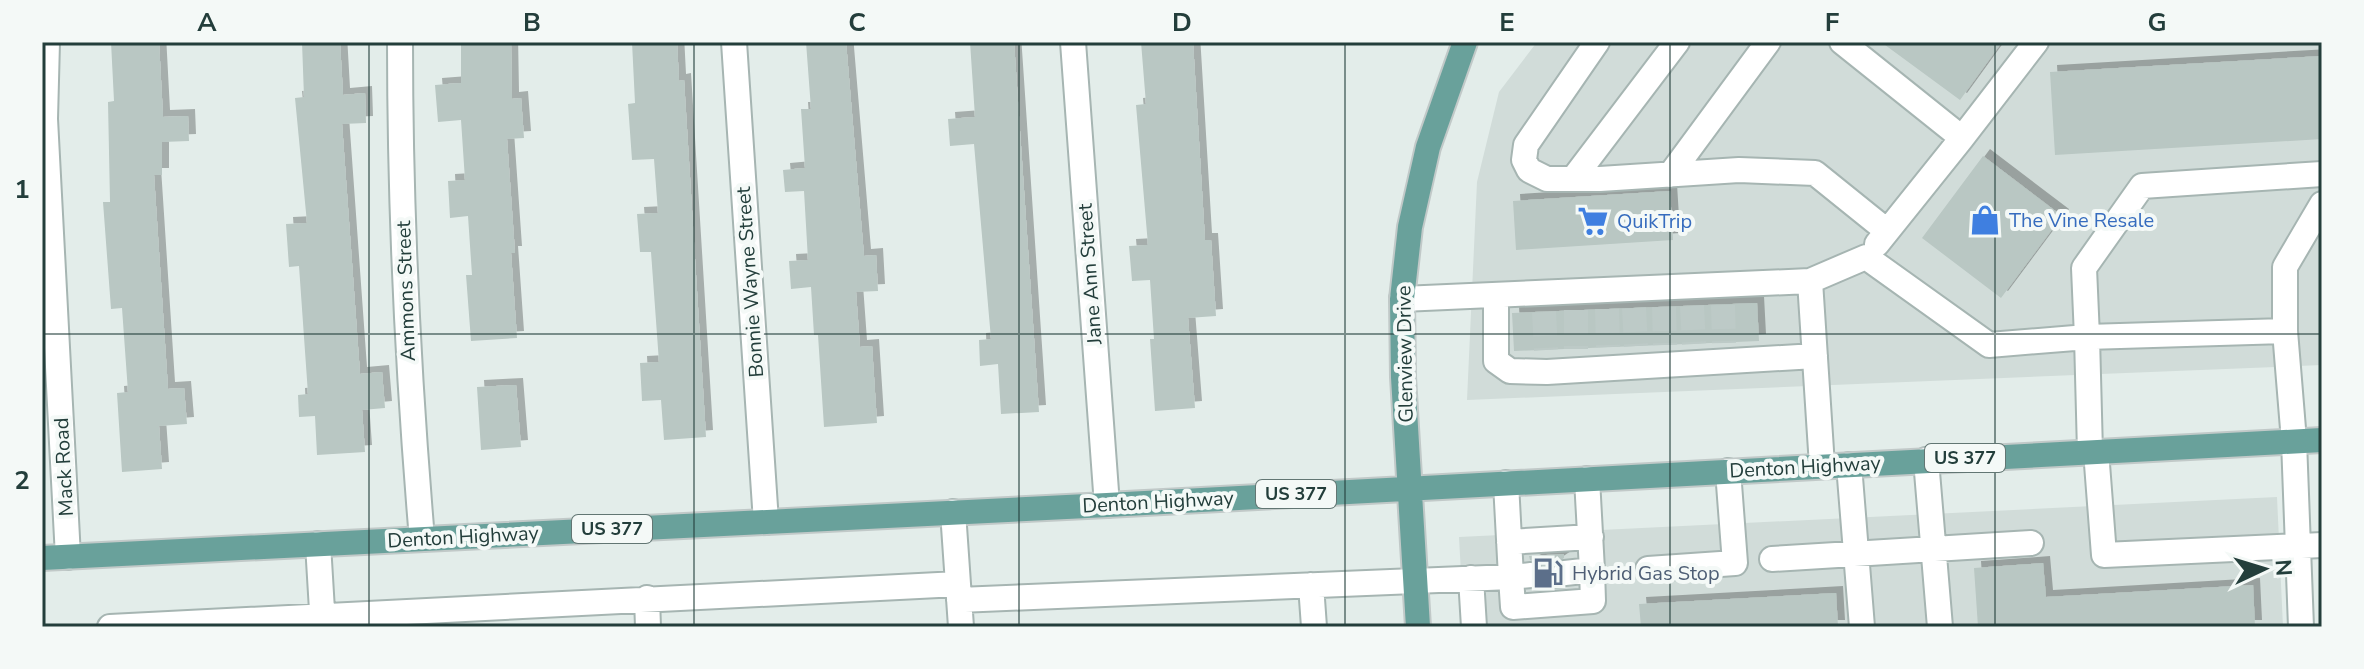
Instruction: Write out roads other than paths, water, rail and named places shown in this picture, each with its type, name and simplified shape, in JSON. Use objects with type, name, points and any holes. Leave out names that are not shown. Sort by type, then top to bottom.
[{"type":"main road","name":"Glenview Drive","points":[[1418,627],[1402,299],[1410,227],[1428,147],[1465,42]]},
{"type":"main road","name":"Denton Highway","points":[[42,558],[2322,440]]},
{"type":"street","name":"Mack Road","points":[[47,42],[45,119],[68,557]]},
{"type":"street","name":"Ammons Street","points":[[400,42],[409,390],[422,539]]},
{"type":"street","name":"Bonnie Wayne Street","points":[[734,42],[766,522]]},
{"type":"street","name":"Jane Ann Street","points":[[1073,42],[1107,505]]},
{"type":"street","points":[[1597,42],[1526,145],[1524,160],[1529,170],[1547,179],[1739,170],[1815,173],[1887,231]]},
{"type":"street","points":[[1573,179],[1677,42]]},
{"type":"street","points":[[1670,175],[1768,42]]},
{"type":"street","points":[[1842,42],[1962,138]]},
{"type":"street","points":[[1402,299],[1496,296],[1544,302],[1722,295],[1810,281],[1866,257],[2036,42]]},
{"type":"street","points":[[2310,545],[2104,555],[2093,452],[2084,268],[2142,186],[2322,174]]},
{"type":"street","points":[[2301,627],[2310,545],[2294,441],[2285,331],[2285,267],[2322,204]]},
{"type":"street","points":[[1866,257],[1989,345],[2087,337],[2285,331]]},
{"type":"street","points":[[1810,281],[1822,466]]},
{"type":"street","points":[[1496,296],[1496,361],[1510,371],[1547,361],[1666,354],[1724,352],[1815,356]]},
{"type":"street","points":[[1926,460],[1940,627]]},
{"type":"street","points":[[1849,465],[1862,627]]},
{"type":"street","points":[[1648,569],[1735,563],[1728,471]]},
{"type":"street","points":[[1506,483],[1509,542],[1521,576],[1514,617],[1593,601],[1587,479]]},
{"type":"street","points":[[953,512],[961,627]]},
{"type":"street","points":[[1509,542],[1591,537]]},
{"type":"street","points":[[1772,559],[2031,543]]},
{"type":"street","points":[[318,544],[323,622]]},
{"type":"street","points":[[1565,573],[1592,570]]},
{"type":"street","points":[[110,627],[323,622],[647,598],[1311,585],[1521,576]]},
{"type":"street","points":[[1471,578],[1474,627]]},
{"type":"street","points":[[1311,585],[1314,627]]},
{"type":"street","points":[[647,598],[648,627]]},
{"type":"tunnel","points":[[1723,305],[1724,343]]},
{"type":"tunnel","points":[[1692,306],[1694,344]]},
{"type":"tunnel","points":[[1664,307],[1665,345]]},
{"type":"tunnel","points":[[1634,308],[1636,346]]},
{"type":"tunnel","points":[[1607,309],[1608,347]]},
{"type":"tunnel","points":[[1576,310],[1576,349]]},
{"type":"tunnel","points":[[1544,312],[1546,350]]},
{"type":"tunnel","points":[[1531,575],[1565,573]]},
{"type":"place","name":"The Vine Resale","points":[[1985,220]]},
{"type":"place","name":"QuikTrip","points":[[1593,221]]},
{"type":"place","name":"Hybrid Gas Stop","points":[[1548,573]]}]
